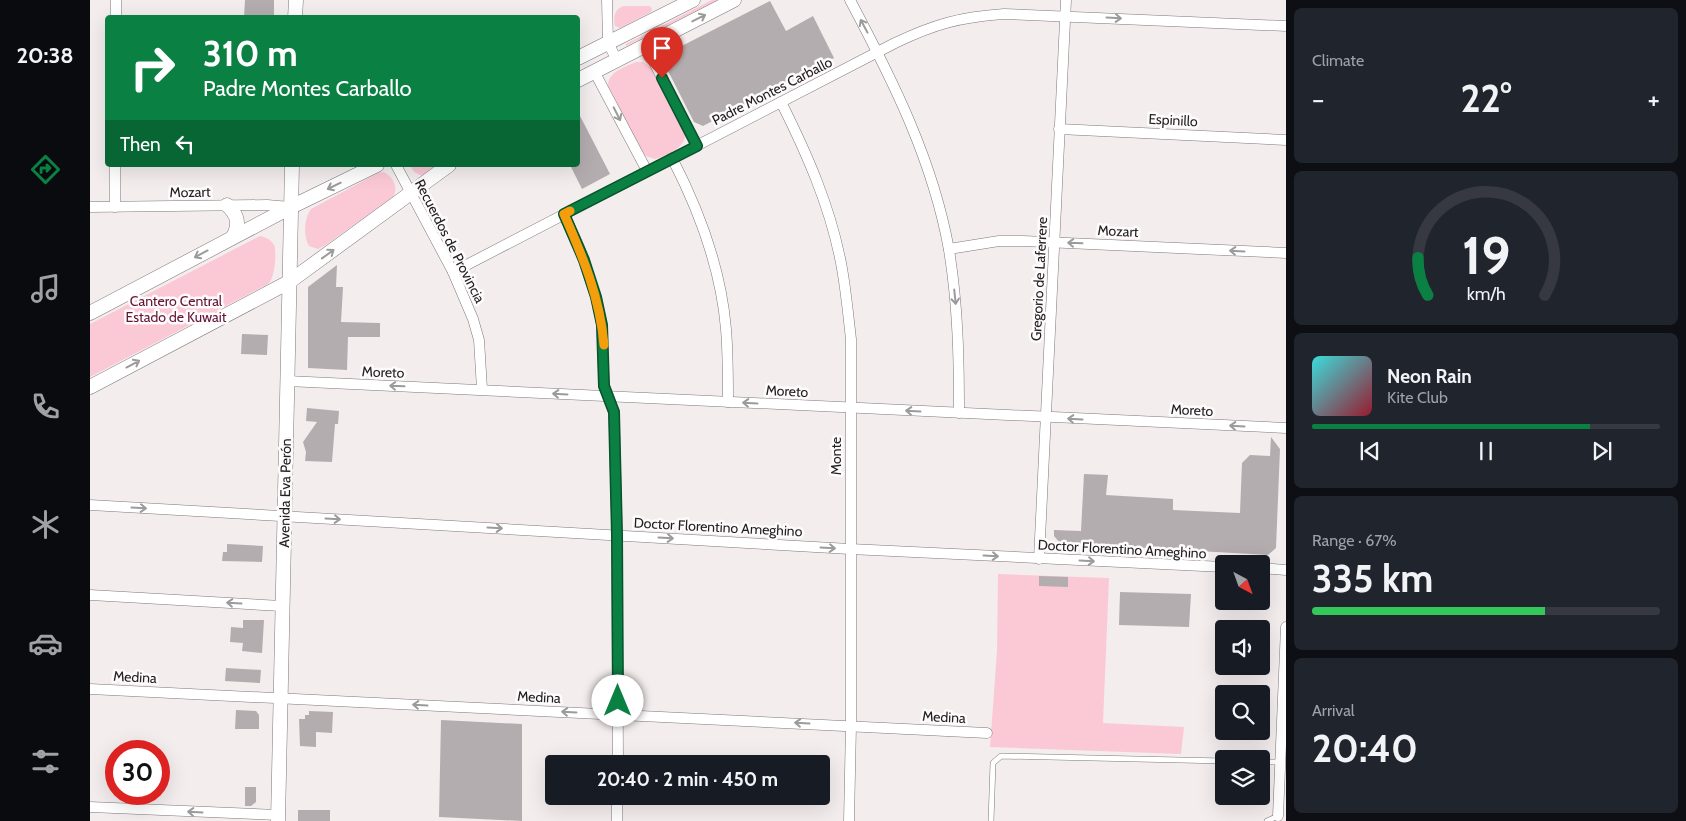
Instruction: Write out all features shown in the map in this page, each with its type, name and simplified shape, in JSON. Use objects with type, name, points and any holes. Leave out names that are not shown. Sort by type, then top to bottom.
[{"type":"street","points":[[116,0],[116,15]]},
{"type":"street","points":[[295,15],[296,0]]},
{"type":"street","points":[[607,0],[608,42],[616,59]]},
{"type":"street","points":[[580,57],[693,0]]},
{"type":"street","points":[[580,79],[734,0]]},
{"type":"street","points":[[850,0],[904,106],[919,144],[935,194],[949,249],[958,328],[959,414]]},
{"type":"street","name":"Gregorio de Laferrere","points":[[1039,559],[1066,0]]},
{"type":"street","name":"Padre Montes Carballo","points":[[452,272],[911,35],[939,24],[957,19],[1004,14],[1286,26]]},
{"type":"street","points":[[645,45],[697,146]]},
{"type":"street","points":[[594,71],[647,172]]},
{"type":"street","name":"Monte","points":[[782,102],[815,176],[831,222],[841,263],[851,340],[851,725],[849,821]]},
{"type":"street","name":"Espinillo","points":[[1059,129],[1286,140]]},
{"type":"street","points":[[672,158],[695,206],[716,269],[726,327],[728,402]]},
{"type":"street","points":[[115,167],[115,207]]},
{"type":"street","name":"Avenida Eva Perón","points":[[278,818],[292,167]]},
{"type":"street","points":[[90,313],[291,207],[373,167]]},
{"type":"street","name":"Recuerdos de Provincia","points":[[397,167],[463,293],[477,330],[482,390]]},
{"type":"street","points":[[90,387],[289,282],[447,167]]},
{"type":"street","points":[[227,205],[234,211],[238,220],[238,229],[233,237]]},
{"type":"street","name":"Mozart","points":[[90,207],[227,205],[291,207]]},
{"type":"street","points":[[564,214],[579,247],[596,297],[602,325],[604,386],[614,412],[617,535],[618,755]]},
{"type":"street","name":"Mozart","points":[[949,249],[999,241],[1286,253]]},
{"type":"street","name":"Moreto","points":[[287,381],[1286,428]]},
{"type":"street","name":"Doctor Florentino Ameghino","points":[[90,505],[850,549],[1215,567]]},
{"type":"street","points":[[1270,569],[1286,570]]},
{"type":"street","points":[[90,594],[282,606]]},
{"type":"street","points":[[1278,816],[1286,627]]},
{"type":"street","name":"Medina","points":[[90,688],[468,709],[851,725],[987,733]]},
{"type":"street","points":[[617,805],[617,821]]},
{"type":"street","points":[[90,807],[278,818]]},
{"type":"lane","points":[[991,821],[993,763],[1002,756],[1215,761]]},
{"type":"lane","points":[[1270,762],[1279,762]]},
{"type":"lane","points":[[1267,821],[1278,816]]},
{"type":"green space","points":[[712,0],[718,0],[626,46],[626,44]]},
{"type":"green space","points":[[623,6],[650,6],[652,9],[651,12],[620,28],[615,26],[614,17],[616,12]]},
{"type":"green space","points":[[636,62],[643,62],[650,67],[685,135],[682,144],[678,148],[669,154],[655,159],[646,156],[642,152],[608,85],[614,73]]},
{"type":"green space","points":[[411,167],[434,167],[422,176],[414,172]]},
{"type":"green space","points":[[383,172],[390,176],[394,183],[395,194],[393,197],[324,246],[318,249],[309,246],[305,227],[311,209]]},
{"type":"green space","name":"Cantero Central Estado de Kuwait","points":[[260,236],[270,240],[275,249],[274,271],[268,284],[90,377],[90,324]]},
{"type":"green space","points":[[998,574],[1109,578],[1103,723],[1184,727],[1181,754],[990,747],[997,651]]},
{"type":"building","points":[[245,0],[274,0],[274,15],[244,15]]},
{"type":"building","points":[[770,1],[786,31],[813,16],[834,58],[703,126],[694,122],[664,63],[666,54]]},
{"type":"building","points":[[580,116],[610,174],[582,189],[571,167],[580,167]]},
{"type":"building","points":[[337,265],[336,287],[343,287],[341,322],[380,323],[380,337],[348,337],[347,370],[308,368],[308,287]]},
{"type":"building","points":[[242,334],[268,335],[267,355],[241,354]]},
{"type":"building","points":[[307,408],[339,411],[338,424],[335,424],[332,462],[305,461],[306,452],[303,442],[317,422],[306,421]]},
{"type":"building","points":[[1271,437],[1280,449],[1276,548],[1268,555],[1060,543],[1054,536],[1054,530],[1081,531],[1084,474],[1108,475],[1106,495],[1173,499],[1173,510],[1240,513],[1242,463],[1250,455],[1270,456]]},
{"type":"building","points":[[227,544],[263,546],[262,562],[222,561],[223,552],[227,552]]},
{"type":"building","points":[[1039,576],[1068,577],[1068,587],[1039,586]]},
{"type":"building","points":[[1120,592],[1191,594],[1189,627],[1119,625]]},
{"type":"building","points":[[243,620],[264,620],[262,653],[242,651],[243,643],[230,642],[231,627],[243,628]]},
{"type":"building","points":[[226,668],[261,670],[260,683],[225,681]]},
{"type":"building","points":[[236,710],[256,711],[259,715],[259,729],[235,729]]},
{"type":"building","points":[[309,711],[333,712],[332,733],[316,732],[316,747],[300,746],[299,719],[305,719],[305,715],[309,715]]},
{"type":"building","points":[[441,720],[522,724],[522,821],[439,817]]},
{"type":"building","points":[[245,787],[256,787],[256,802],[251,806],[245,806]]},
{"type":"building","points":[[298,810],[330,810],[330,821],[298,821]]},
{"type":"slow traffic","points":[[570,211],[564,214],[593,285],[602,325],[604,345]]},
{"type":"route","points":[[618,701],[614,412],[604,386],[605,370],[602,325],[596,297],[589,272],[564,214],[697,146],[662,78]]}]
